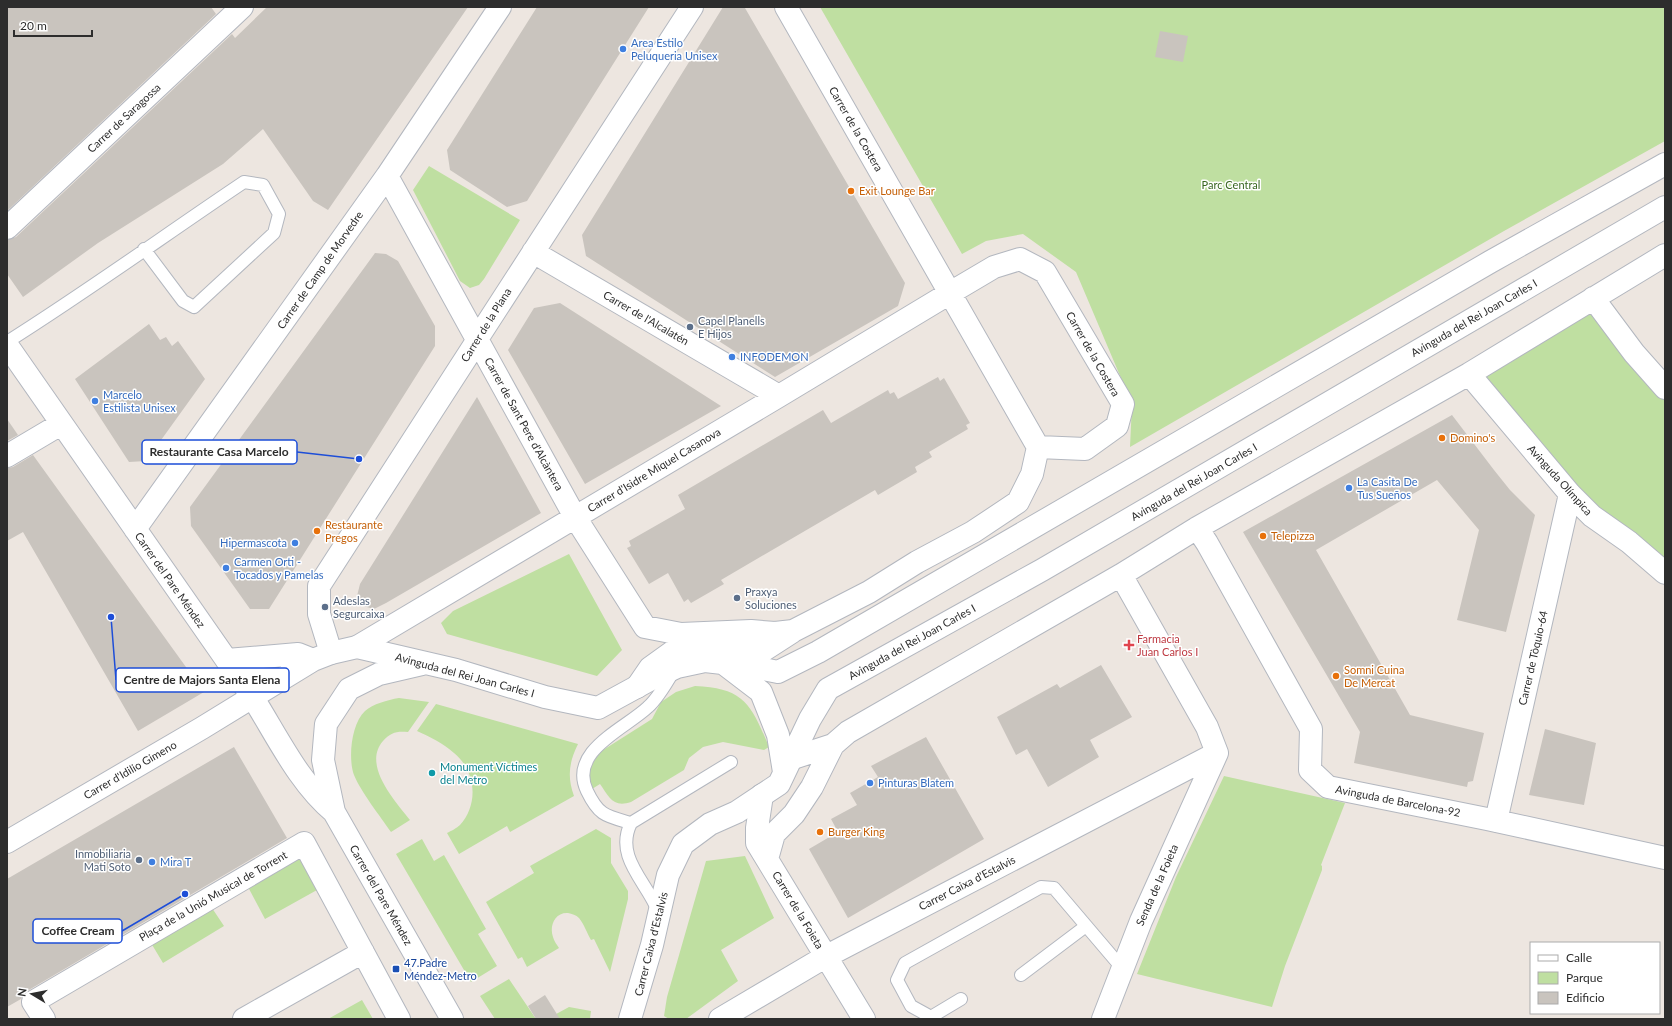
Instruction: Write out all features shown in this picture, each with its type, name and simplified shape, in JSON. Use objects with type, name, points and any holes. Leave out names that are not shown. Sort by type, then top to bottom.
[{"type":"street","name":"Carrer de Saragossa","points":[[7,228],[241,7]]},
{"type":"street","name":"Carrer de Camp de Morvedre","points":[[135,529],[387,176],[500,7]]},
{"type":"street","name":"Carrer de la Plana","points":[[322,657],[319,586],[692,7]]},
{"type":"street","name":"Carrer de la Costera","points":[[786,7],[1038,447],[1085,449],[1117,426],[1123,404],[1045,272],[1020,259],[994,267],[950,293]]},
{"type":"street","name":"Avinguda del Rei Joan Carles I","points":[[253,698],[322,657],[357,647],[430,663],[545,697],[598,708],[677,667],[705,662],[749,666],[778,672],[818,652],[1483,266],[1665,164]]},
{"type":"street","name":"Carrer de Sant Pere d'Alcàntera","points":[[387,176],[575,517],[645,627]]},
{"type":"street","name":"Avinguda del Rei Joan Carles I","points":[[787,766],[810,720],[828,689],[1042,570],[1665,207]]},
{"type":"street","name":"Carrer de l'Alcalatén","points":[[533,252],[779,396]]},
{"type":"street","points":[[723,663],[761,692],[778,735],[787,766],[833,745],[848,732],[1121,575],[1197,528],[1469,374],[1665,255]]},
{"type":"street","name":"Carrer d'Isidre Miquel Casanova","points":[[357,647],[950,293]]},
{"type":"street","points":[[1593,298],[1634,353],[1665,388]]},
{"type":"street","name":"Carrer del Pare Méndez","points":[[7,345],[253,698],[306,783],[320,800],[334,812]]},
{"type":"street","name":"Avinguda Olímpica","points":[[1469,374],[1570,494],[1592,516],[1628,542],[1665,573]]},
{"type":"street","points":[[7,456],[61,424]]},
{"type":"street","name":"Avinguda del Rei Joan Carles I","points":[[637,687],[650,668],[675,650],[704,652],[761,652],[793,632],[869,592],[917,562],[973,532],[1018,502],[1032,474],[1038,447]]},
{"type":"street","name":"Carrer de Tòquio-64","points":[[1496,821],[1570,494]]},
{"type":"street","name":"Avinguda de Barcelona-92","points":[[1197,528],[1210,548],[1311,729],[1310,770],[1328,787],[1496,821],[1665,858]]},
{"type":"street","points":[[1121,575],[1207,727],[1217,753]]},
{"type":"street","name":"Avinguda del Rei Joan Carles I","points":[[645,627],[681,634],[750,631],[774,633],[793,632]]},
{"type":"street","points":[[227,660],[298,654],[322,657]]},
{"type":"street","name":"Carrer del Pare Méndez","points":[[430,663],[379,674],[349,689],[326,724],[323,760],[334,812],[452,1019]]},
{"type":"street","name":"Carrer d'Idilio Gimeno","points":[[7,842],[253,698]]},
{"type":"street","points":[[767,859],[774,834],[794,814],[812,787],[833,745]]},
{"type":"street","name":"Carrer Caixa d'Estalvis","points":[[720,1019],[825,957],[1217,753]]},
{"type":"street","name":"Senda de la Foieta","points":[[1103,1019],[1122,968],[1166,864],[1217,753]]},
{"type":"street","name":"Carrer Caixa d'Estalvis","points":[[630,1019],[652,945],[668,874],[683,844],[710,824],[737,812],[779,784],[787,766]]},
{"type":"street","name":"Carrer de la Foieta","points":[[762,795],[756,828],[757,843],[864,1019]]},
{"type":"street","name":"Plaça de la Unió Musical de Torrent","points":[[44,1019],[33,1002],[304,844],[399,1019]]},
{"type":"street","points":[[244,1019],[363,952]]},
{"type":"lane","points":[[7,342],[39,322],[144,249],[244,182],[263,185],[279,214],[274,233],[194,307],[183,301],[144,249]]},
{"type":"lane","points":[[631,823],[608,817],[600,812],[590,798],[584,785],[584,768],[589,755],[598,745],[649,706],[677,667]]},
{"type":"lane","points":[[660,914],[654,900],[629,860],[626,843],[627,831],[631,823],[732,762]]},
{"type":"lane","points":[[961,999],[931,1017],[911,1006],[897,980],[905,963],[1042,887],[1054,888],[1122,968]]},
{"type":"lane","points":[[1021,975],[1086,926]]},
{"type":"green space","name":"Parc Central","points":[[820,7],[1665,7],[1665,141],[1504,231],[1130,447],[1132,404],[1076,272],[1023,234],[986,241],[962,254]]},
{"type":"green space","points":[[429,166],[520,220],[479,285],[470,288],[460,281],[413,190]]},
{"type":"green space","points":[[1593,298],[1665,388],[1665,572],[1592,516],[1471,379]]},
{"type":"green space","points":[[569,554],[622,650],[597,676],[447,634],[441,623],[453,611]]},
{"type":"green space","points":[[695,686],[712,687],[725,690],[744,701],[751,709],[757,720],[769,747],[764,750],[723,742],[703,747],[689,758],[684,770],[631,802],[620,804],[612,800],[600,784],[592,789],[588,771],[600,752],[652,719],[661,702],[676,692]]},
{"type":"green space","points":[[399,698],[429,702],[408,732],[397,732],[392,734],[383,741],[378,751],[376,761],[378,772],[389,793],[410,820],[391,832],[357,782],[352,768],[351,751],[357,724],[365,711],[372,706]]},
{"type":"green space","points":[[436,704],[578,744],[570,770],[570,782],[574,796],[510,832],[507,826],[459,854],[447,833],[459,826],[466,817],[472,798],[471,778],[461,760],[454,753],[432,738],[417,731]]},
{"type":"green space","points":[[1224,776],[1345,803],[1321,865],[1322,870],[1285,966],[1272,1007],[1137,974],[1176,877]]},
{"type":"green space","points":[[596,829],[611,838],[611,863],[628,891],[628,899],[610,972],[594,939],[591,940],[581,920],[577,916],[568,913],[563,913],[554,920],[552,933],[559,948],[527,967],[522,957],[518,959],[486,902],[534,873],[530,866]]},
{"type":"green space","points":[[422,839],[434,861],[444,855],[486,929],[478,934],[497,966],[471,982],[396,854]]},
{"type":"green space","points":[[745,856],[774,918],[721,950],[738,981],[686,1019],[669,1019],[664,1016],[667,997],[706,861]]},
{"type":"green space","points":[[299,858],[317,890],[265,919],[248,887]]},
{"type":"green space","points":[[212,908],[224,926],[163,963],[151,943]]},
{"type":"green space","points":[[509,979],[536,1019],[495,1019],[480,996]]},
{"type":"green space","points":[[362,1000],[373,1019],[328,1019]]},
{"type":"green space","points":[[569,1007],[591,1011],[590,1019],[547,1019]]},
{"type":"building","points":[[7,7],[211,7],[216,14],[7,211]]},
{"type":"building","points":[[267,7],[468,7],[328,210],[313,201],[263,129],[223,164],[98,243],[23,297],[7,274],[7,240],[16,237],[232,34],[235,38]]},
{"type":"building","points":[[537,7],[649,7],[527,201],[507,207],[450,170],[447,150]]},
{"type":"building","points":[[723,7],[745,8],[905,283],[898,306],[775,377],[586,256],[582,235]]},
{"type":"building","points":[[1160,31],[1188,36],[1183,62],[1155,57]]},
{"type":"building","points":[[375,253],[386,254],[398,261],[435,326],[435,346],[269,609],[250,609],[191,526],[190,507]]},
{"type":"building","points":[[560,303],[721,406],[585,484],[508,350],[534,308]]},
{"type":"building","points":[[149,324],[160,340],[166,337],[172,346],[178,341],[205,379],[146,461],[129,462],[75,379]]},
{"type":"building","points":[[938,377],[940,381],[944,378],[970,423],[966,425],[968,429],[929,452],[932,457],[915,467],[917,472],[878,495],[875,490],[721,580],[724,584],[691,603],[688,599],[684,602],[668,573],[649,584],[627,548],[631,546],[629,541],[685,509],[678,495],[823,410],[831,423],[888,390],[890,394],[894,392],[898,399]]},
{"type":"building","points":[[477,397],[541,513],[386,603],[374,609],[363,606],[357,596],[360,584]]},
{"type":"building","points":[[1452,415],[1510,490],[1535,515],[1506,632],[1457,620],[1479,530],[1437,480],[1316,550],[1410,715],[1484,733],[1473,781],[1468,782],[1467,787],[1354,763],[1360,732],[1243,532]]},
{"type":"building","points":[[7,419],[18,435],[7,441]]},
{"type":"building","points":[[33,455],[204,692],[138,731],[23,532],[7,541],[7,468],[13,467]]},
{"type":"building","points":[[1101,665],[1132,717],[1090,740],[1099,757],[1048,787],[1027,749],[1016,755],[997,717],[1057,684],[1060,688]]},
{"type":"building","points":[[1545,729],[1596,743],[1584,805],[1529,795]]},
{"type":"building","points":[[926,737],[984,839],[848,918],[809,849],[838,832],[831,819],[857,805],[850,793],[878,777],[871,766]]},
{"type":"building","points":[[234,747],[287,838],[27,991],[21,999],[7,1007],[7,879]]},
{"type":"building","points":[[545,995],[560,1019],[536,1019],[528,1006]]},
{"type":"place","name":"Area Estilo Peluqueria Unisex","points":[[623,49]]},
{"type":"place","name":"Exit Lounge Bar","points":[[851,191]]},
{"type":"place","name":"Capel Planells E Hijos","points":[[690,327]]},
{"type":"place","name":"INFODEMON","points":[[732,357]]},
{"type":"place","name":"Marcelo Estilista Unisex","points":[[95,401]]},
{"type":"place","name":"Domino's","points":[[1442,438]]},
{"type":"place","name":"Restaurante Casa Marcelo","points":[[359,459]]},
{"type":"place","name":"La Casita De Tus Sueños","points":[[1349,488]]},
{"type":"place","name":"Restaurante Pregos","points":[[317,531]]},
{"type":"place","name":"Telepizza","points":[[1263,536]]},
{"type":"place","name":"Hipermascota","points":[[295,543]]},
{"type":"place","name":"Carmen Orti - Tocados y Pamelas","points":[[226,568]]},
{"type":"place","name":"Praxya Soluciones","points":[[737,598]]},
{"type":"place","name":"Adeslas Segurcaixa","points":[[325,607]]},
{"type":"place","name":"Centre de Majors Santa Elena","points":[[111,617]]},
{"type":"place","name":"Farmacia Juan Carlos I","points":[[1129,645]]},
{"type":"place","name":"Somni Cuina De Mercat","points":[[1336,676]]},
{"type":"place","name":"Monument Víctimes del Metro","points":[[432,773]]},
{"type":"place","name":"Pinturas Blatem","points":[[870,783]]},
{"type":"place","name":"Burger King","points":[[820,832]]},
{"type":"place","name":"Inmobiliaria Mati Soto","points":[[139,860]]},
{"type":"place","name":"Mira T","points":[[152,862]]},
{"type":"place","name":"Coffee Cream","points":[[185,894]]},
{"type":"place","name":"47.Padre Méndez-Metro","points":[[396,969]]}]
